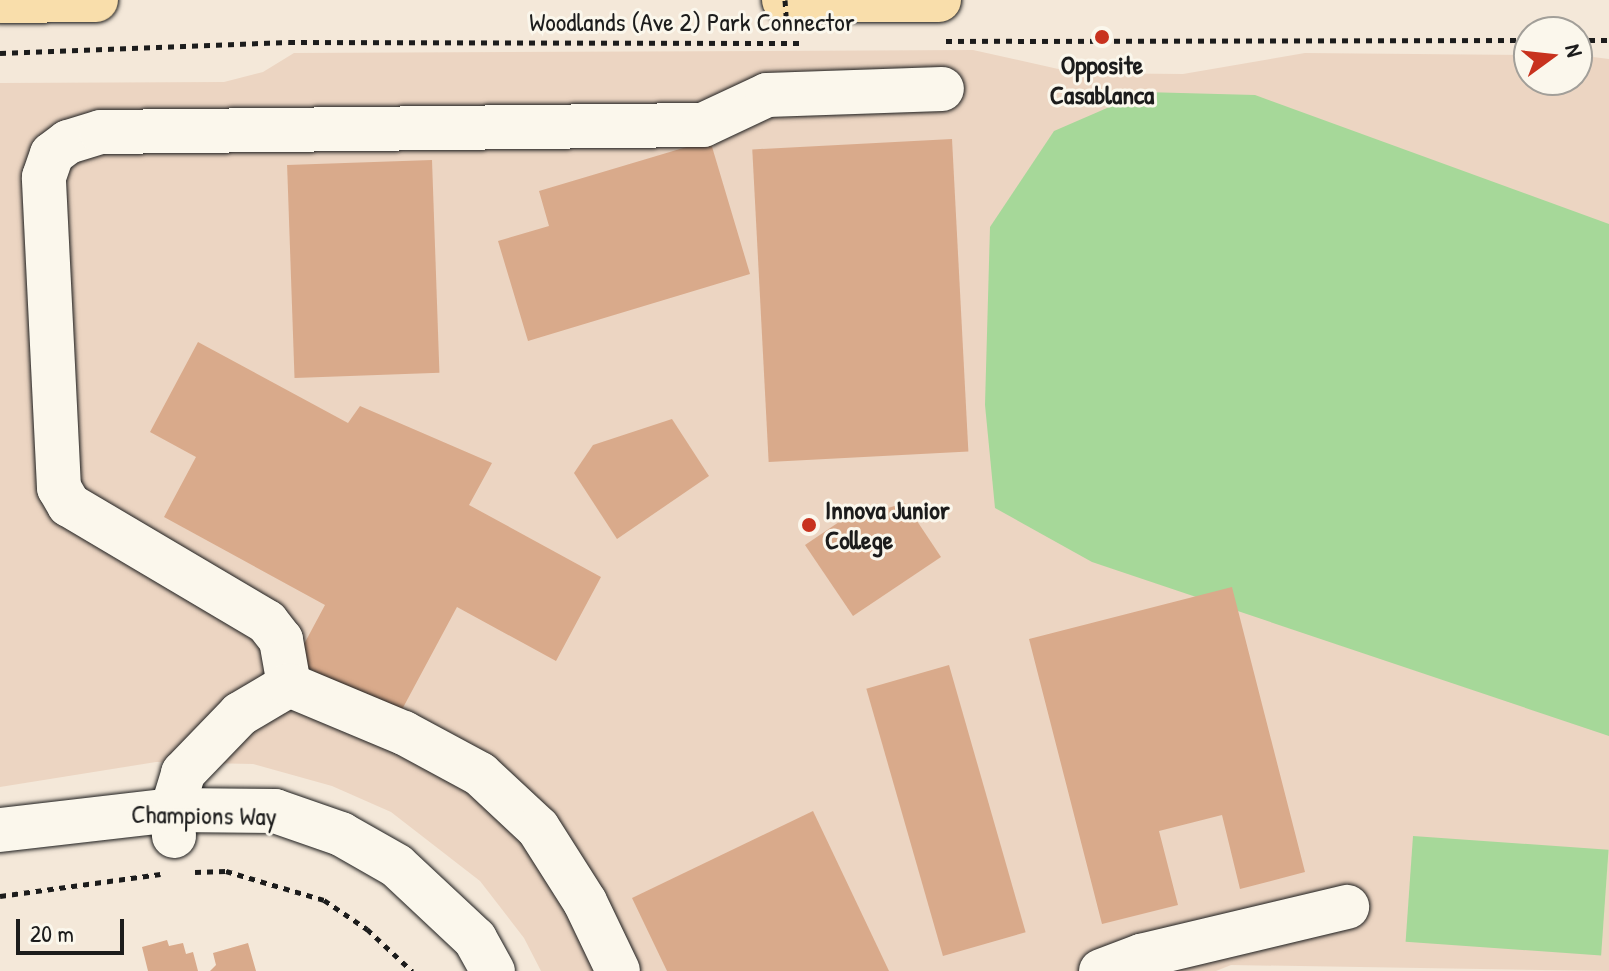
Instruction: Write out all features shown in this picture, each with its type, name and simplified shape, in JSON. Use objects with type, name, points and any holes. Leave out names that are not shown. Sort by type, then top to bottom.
[{"type":"main road","points":[[0,1],[96,0]]},
{"type":"main road","points":[[785,11],[940,21]]},
{"type":"street","points":[[289,685],[281,640],[267,622],[69,505],[59,488],[44,177],[52,154],[68,142],[101,132],[703,125],[767,95],[942,89]]},
{"type":"street","points":[[178,848],[183,773],[240,714],[289,685]]},
{"type":"street","points":[[289,685],[404,733],[480,774],[538,828],[585,902],[618,971]]},
{"type":"street","name":"Champions Way","points":[[0,830],[178,848],[275,811],[341,834],[397,866],[475,939],[493,971]]},
{"type":"street","name":"Champions Way","points":[[0,861],[178,848],[257,838],[305,849],[361,873],[449,951],[460,971]]},
{"type":"street","points":[[1101,971],[1141,956],[1347,907]]},
{"type":"path","points":[[940,21],[1513,39]]},
{"type":"path","name":"Woodlands (Ave 2) Park Connector","points":[[0,53],[289,42],[817,43]]},
{"type":"path","points":[[0,896],[178,848],[226,871],[324,900],[367,929],[412,971]]},
{"type":"shaded area","name":"Innova Junior College","points":[[973,50],[1076,73],[1183,74],[1305,53],[1513,55],[1513,96],[1593,96],[1593,57],[1609,59],[1609,971],[1231,965],[1216,971],[541,971],[524,938],[480,881],[391,812],[332,786],[253,764],[156,762],[0,787],[0,83],[224,82],[263,72],[294,53]]},
{"type":"green space","points":[[1144,92],[1255,95],[1609,224],[1609,736],[1092,562],[995,508],[985,405],[990,227],[1054,131]]},
{"type":"green space","points":[[1413,836],[1609,850],[1601,955],[1406,942]]},
{"type":"building","points":[[952,139],[968,452],[769,462],[752,149]]},
{"type":"building","points":[[710,140],[750,274],[528,341],[498,241],[549,226],[539,191]]},
{"type":"building","points":[[432,160],[439,373],[295,378],[287,165]]},
{"type":"building","points":[[198,342],[348,423],[360,406],[492,463],[469,505],[601,577],[556,661],[457,607],[398,717],[295,661],[325,605],[164,517],[196,457],[150,432]]},
{"type":"building","points":[[672,419],[709,476],[617,539],[574,473],[593,445]]},
{"type":"building","points":[[905,503],[941,557],[853,616],[805,545],[839,522]]},
{"type":"building","points":[[1232,587],[1305,872],[1240,889],[1222,815],[1159,831],[1178,905],[1102,924],[1029,639]]},
{"type":"building","points":[[949,665],[1026,932],[943,956],[866,689]]},
{"type":"building","points":[[813,811],[889,971],[667,971],[632,898]]},
{"type":"building","points":[[167,940],[169,946],[183,943],[186,954],[193,952],[198,971],[148,971],[142,947]]},
{"type":"building","points":[[248,943],[256,971],[210,971],[216,965],[213,953]]},
{"type":"place","name":"Opposite Casablanca","points":[[1102,37]]},
{"type":"place","name":"Innova Junior College","points":[[809,525]]}]
